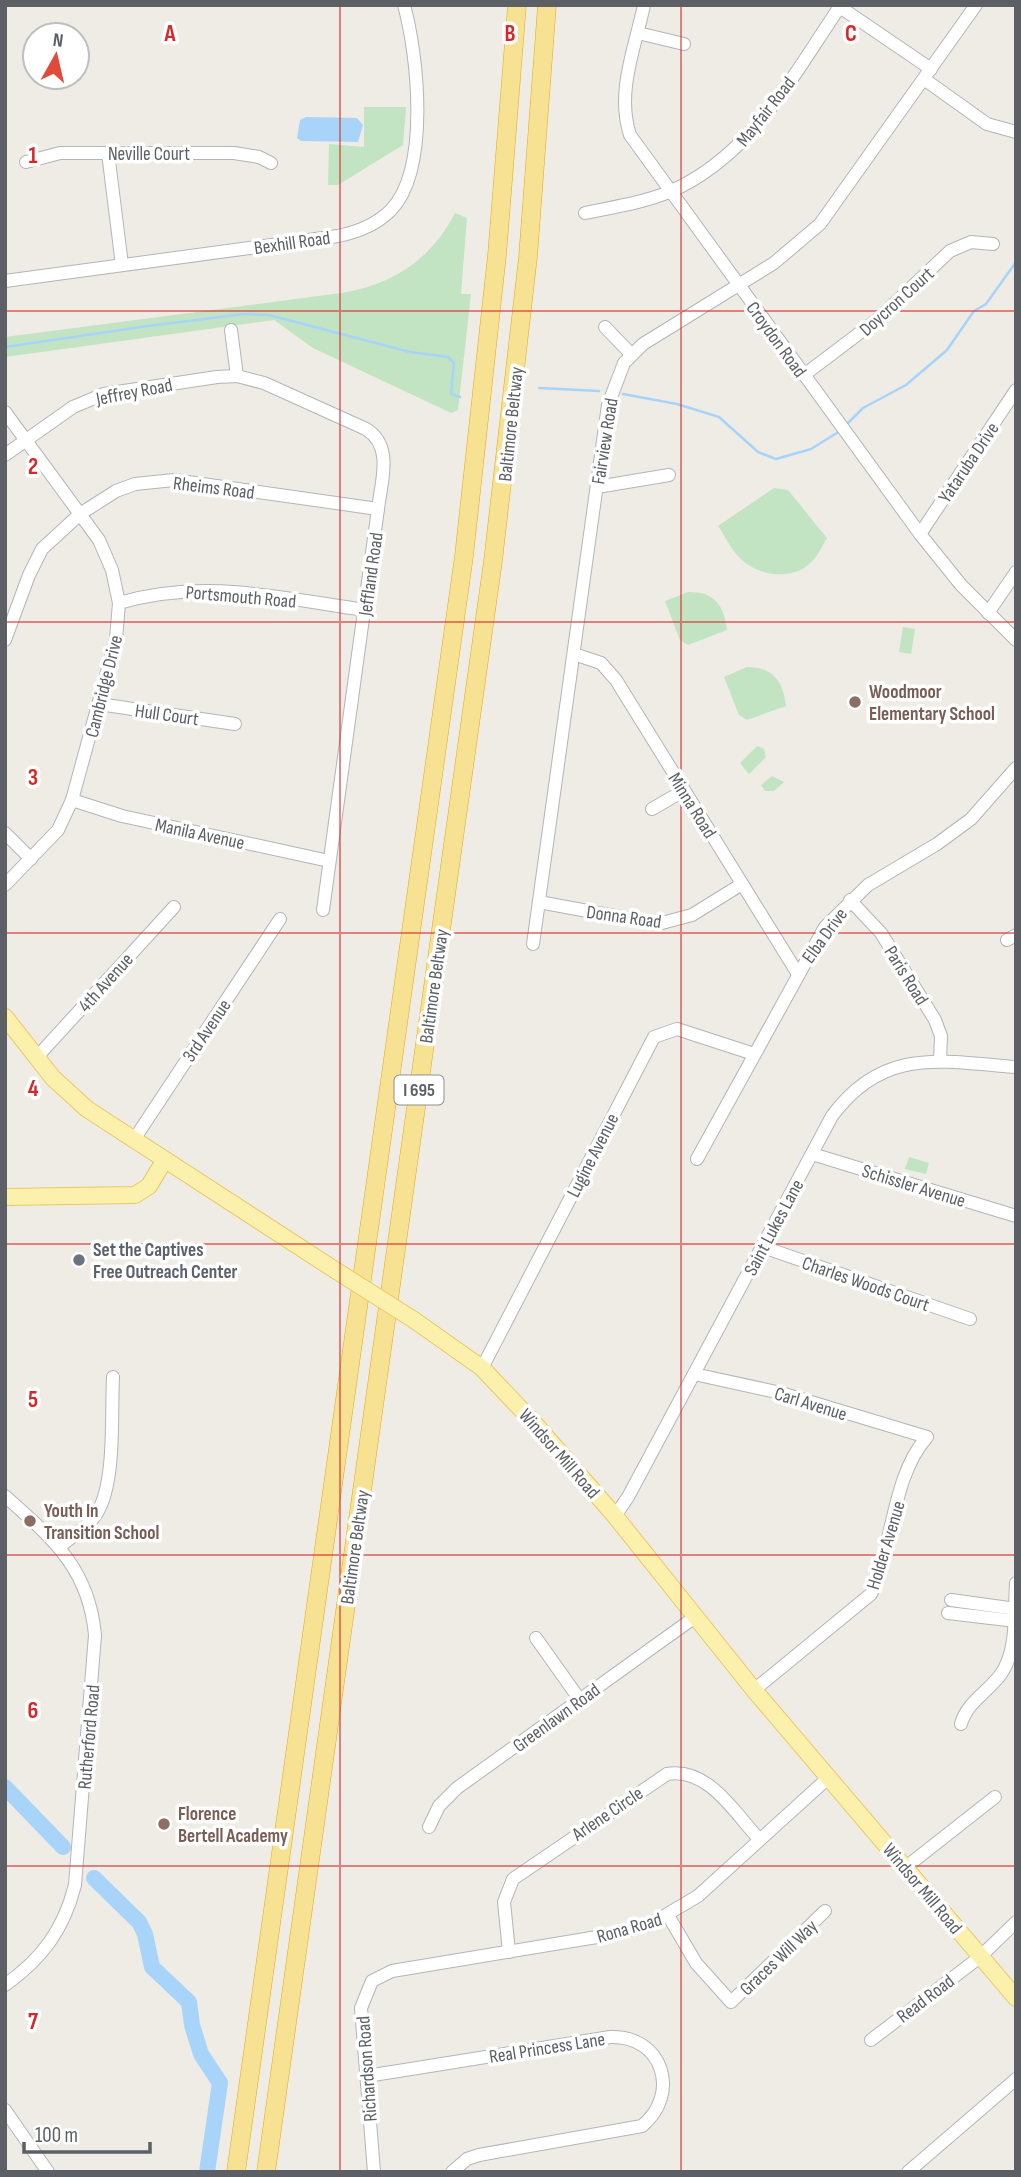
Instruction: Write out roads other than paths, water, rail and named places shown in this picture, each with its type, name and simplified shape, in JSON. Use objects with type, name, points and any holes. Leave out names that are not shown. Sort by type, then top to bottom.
[{"type":"highway","name":"Baltimore Beltway","points":[[236,2172],[464,556],[494,290],[517,5]]},
{"type":"highway","name":"Baltimore Beltway","points":[[266,2172],[494,561],[528,257],[547,5]]},
{"type":"main road","name":"Windsor Mill Road","points":[[5,1017],[67,1092],[133,1141],[414,1320],[482,1368],[614,1516],[754,1690],[1016,1998]]},
{"type":"main road","points":[[5,1197],[135,1195],[149,1186],[164,1161]]},
{"type":"street","name":"Bexhill Road","points":[[395,5],[411,32]]},
{"type":"street","name":"Bexhill Road","points":[[5,281],[338,236],[368,227],[390,210],[405,187],[413,159],[418,87],[411,32],[404,5]]},
{"type":"street","name":"Croydon Road","points":[[644,5],[625,89],[625,120],[639,151],[920,534],[988,613],[1016,640]]},
{"type":"street","name":"Fairview Road","points":[[533,944],[613,387],[631,354],[793,249],[820,224],[976,5]]},
{"type":"street","points":[[840,6],[987,124],[1016,132]]},
{"type":"street","name":"Mayfair Road","points":[[585,213],[669,192],[718,164],[743,142],[768,112],[840,6]]},
{"type":"street","points":[[638,33],[684,44]]},
{"type":"street","name":"Neville Court","points":[[26,162],[60,153],[234,153],[259,157],[271,163]]},
{"type":"street","points":[[108,153],[122,265]]},
{"type":"street","name":"Doycron Court","points":[[804,375],[878,319],[950,251],[971,242],[993,244]]},
{"type":"street","points":[[605,327],[631,354]]},
{"type":"street","points":[[231,330],[237,376]]},
{"type":"street","name":"Jeffrey Road","points":[[5,455],[73,407],[104,394],[237,376]]},
{"type":"street","name":"Jeffland Road","points":[[237,376],[277,388],[374,434],[384,457],[323,910]]},
{"type":"street","name":"Yataruba Drive","points":[[920,534],[1016,390]]},
{"type":"street","name":"Cambridge Drive","points":[[5,412],[27,439],[107,554],[119,603],[116,639],[72,800],[58,830],[5,885]]},
{"type":"street","points":[[597,487],[669,475]]},
{"type":"street","name":"Rheims Road","points":[[5,640],[35,561],[53,536],[80,514],[116,491],[135,484],[174,480],[378,509]]},
{"type":"street","points":[[988,613],[1016,572]]},
{"type":"street","name":"Portsmouth Road","points":[[119,603],[161,592],[199,589],[365,610]]},
{"type":"street","name":"Minna Road","points":[[574,654],[594,659],[609,670],[798,974]]},
{"type":"street","name":"Hull Court","points":[[99,704],[235,724]]},
{"type":"street","name":"Elba Drive","points":[[696,1159],[825,927],[850,900],[880,876],[937,844],[971,819],[1016,768]]},
{"type":"street","points":[[652,809],[683,791]]},
{"type":"street","name":"Manila Avenue","points":[[72,800],[122,816],[329,861]]},
{"type":"street","points":[[5,833],[31,859]]},
{"type":"street","name":"Donna Road","points":[[539,902],[658,924],[692,915],[742,884]]},
{"type":"street","name":"Paris Road","points":[[850,900],[881,933],[935,1020],[941,1036],[940,1061]]},
{"type":"street","name":"4th Avenue","points":[[37,1058],[174,907]]},
{"type":"street","name":"3rd Avenue","points":[[133,1141],[280,919]]},
{"type":"street","name":"Lugine Avenue","points":[[482,1368],[654,1037],[677,1029],[754,1054]]},
{"type":"street","name":"Saint Lukes Lane","points":[[614,1516],[628,1497],[832,1116],[858,1086],[891,1067],[908,1062],[940,1061],[1016,1067]]},
{"type":"street","name":"Schissler Avenue","points":[[812,1154],[1016,1216]]},
{"type":"street","name":"Charles Woods Court","points":[[763,1247],[970,1319]]},
{"type":"street","name":"Carl Avenue","points":[[694,1374],[781,1393],[928,1437]]},
{"type":"street","points":[[61,1546],[89,1522],[102,1502],[108,1474],[113,1377]]},
{"type":"street","name":"Holder Avenue","points":[[754,1690],[871,1594],[880,1574],[910,1461],[928,1437]]},
{"type":"street","name":"Rutherford Road","points":[[5,1496],[61,1546],[88,1596],[95,1635],[75,1885],[63,1923],[43,1953],[5,1985]]},
{"type":"street","points":[[961,1724],[969,1707],[991,1686],[1006,1665],[1015,1615],[1016,1583]]},
{"type":"street","points":[[949,1607],[1015,1615]]},
{"type":"street","name":"Greenlawn Road","points":[[429,1827],[439,1805],[457,1788],[695,1617]]},
{"type":"street","points":[[536,1639],[580,1700]]},
{"type":"street","name":"Arlene Circle","points":[[509,1952],[504,1902],[513,1880],[667,1774],[684,1773],[702,1779],[759,1839]]},
{"type":"street","name":"Rona Road","points":[[464,1958],[631,1931],[669,1917],[698,1896],[828,1778]]},
{"type":"street","points":[[906,1867],[995,1797]]},
{"type":"street","name":"Graces Will Way","points":[[669,1917],[695,1963],[731,2002],[825,1911]]},
{"type":"street","name":"Read Road","points":[[871,2040],[980,1957],[1016,1922]]},
{"type":"street","name":"Richardson Road","points":[[374,2172],[361,2008],[372,1981],[392,1971],[464,1958]]},
{"type":"street","name":"Real Princess Lane","points":[[367,2076],[610,2037],[634,2039],[654,2055],[662,2085],[661,2099],[658,2110],[642,2126],[479,2155],[467,2159],[452,2172]]},
{"type":"street","points":[[908,2172],[1016,2079]]},
{"type":"street","points":[[5,2110],[48,2172]]},
{"type":"water","points":[[306,117],[357,118],[363,125],[358,142],[301,141],[297,138],[300,120]]},
{"type":"waterway","points":[[847,424],[863,408],[906,385],[947,350],[974,311],[986,304],[1016,262]]},
{"type":"waterway","points":[[5,347],[244,314],[269,315],[410,352],[448,357],[454,363],[451,394],[460,397]]},
{"type":"waterway","points":[[539,388],[599,391]]},
{"type":"waterway","points":[[623,394],[677,404],[719,417],[758,452],[776,459],[811,449],[840,431]]},
{"type":"waterway","points":[[5,1787],[63,1847]]},
{"type":"waterway","points":[[94,1878],[139,1922],[145,1934],[152,1967],[189,2002],[192,2025],[201,2054],[220,2083],[207,2172]]},
{"type":"place","name":"Woodmoor Elementary School","points":[[855,702]]},
{"type":"place","name":"Set the Captives Free Outreach Center","points":[[79,1260]]},
{"type":"place","name":"Youth In Transition School","points":[[30,1521]]},
{"type":"place","name":"Florence Bertell Academy","points":[[164,1824]]}]
